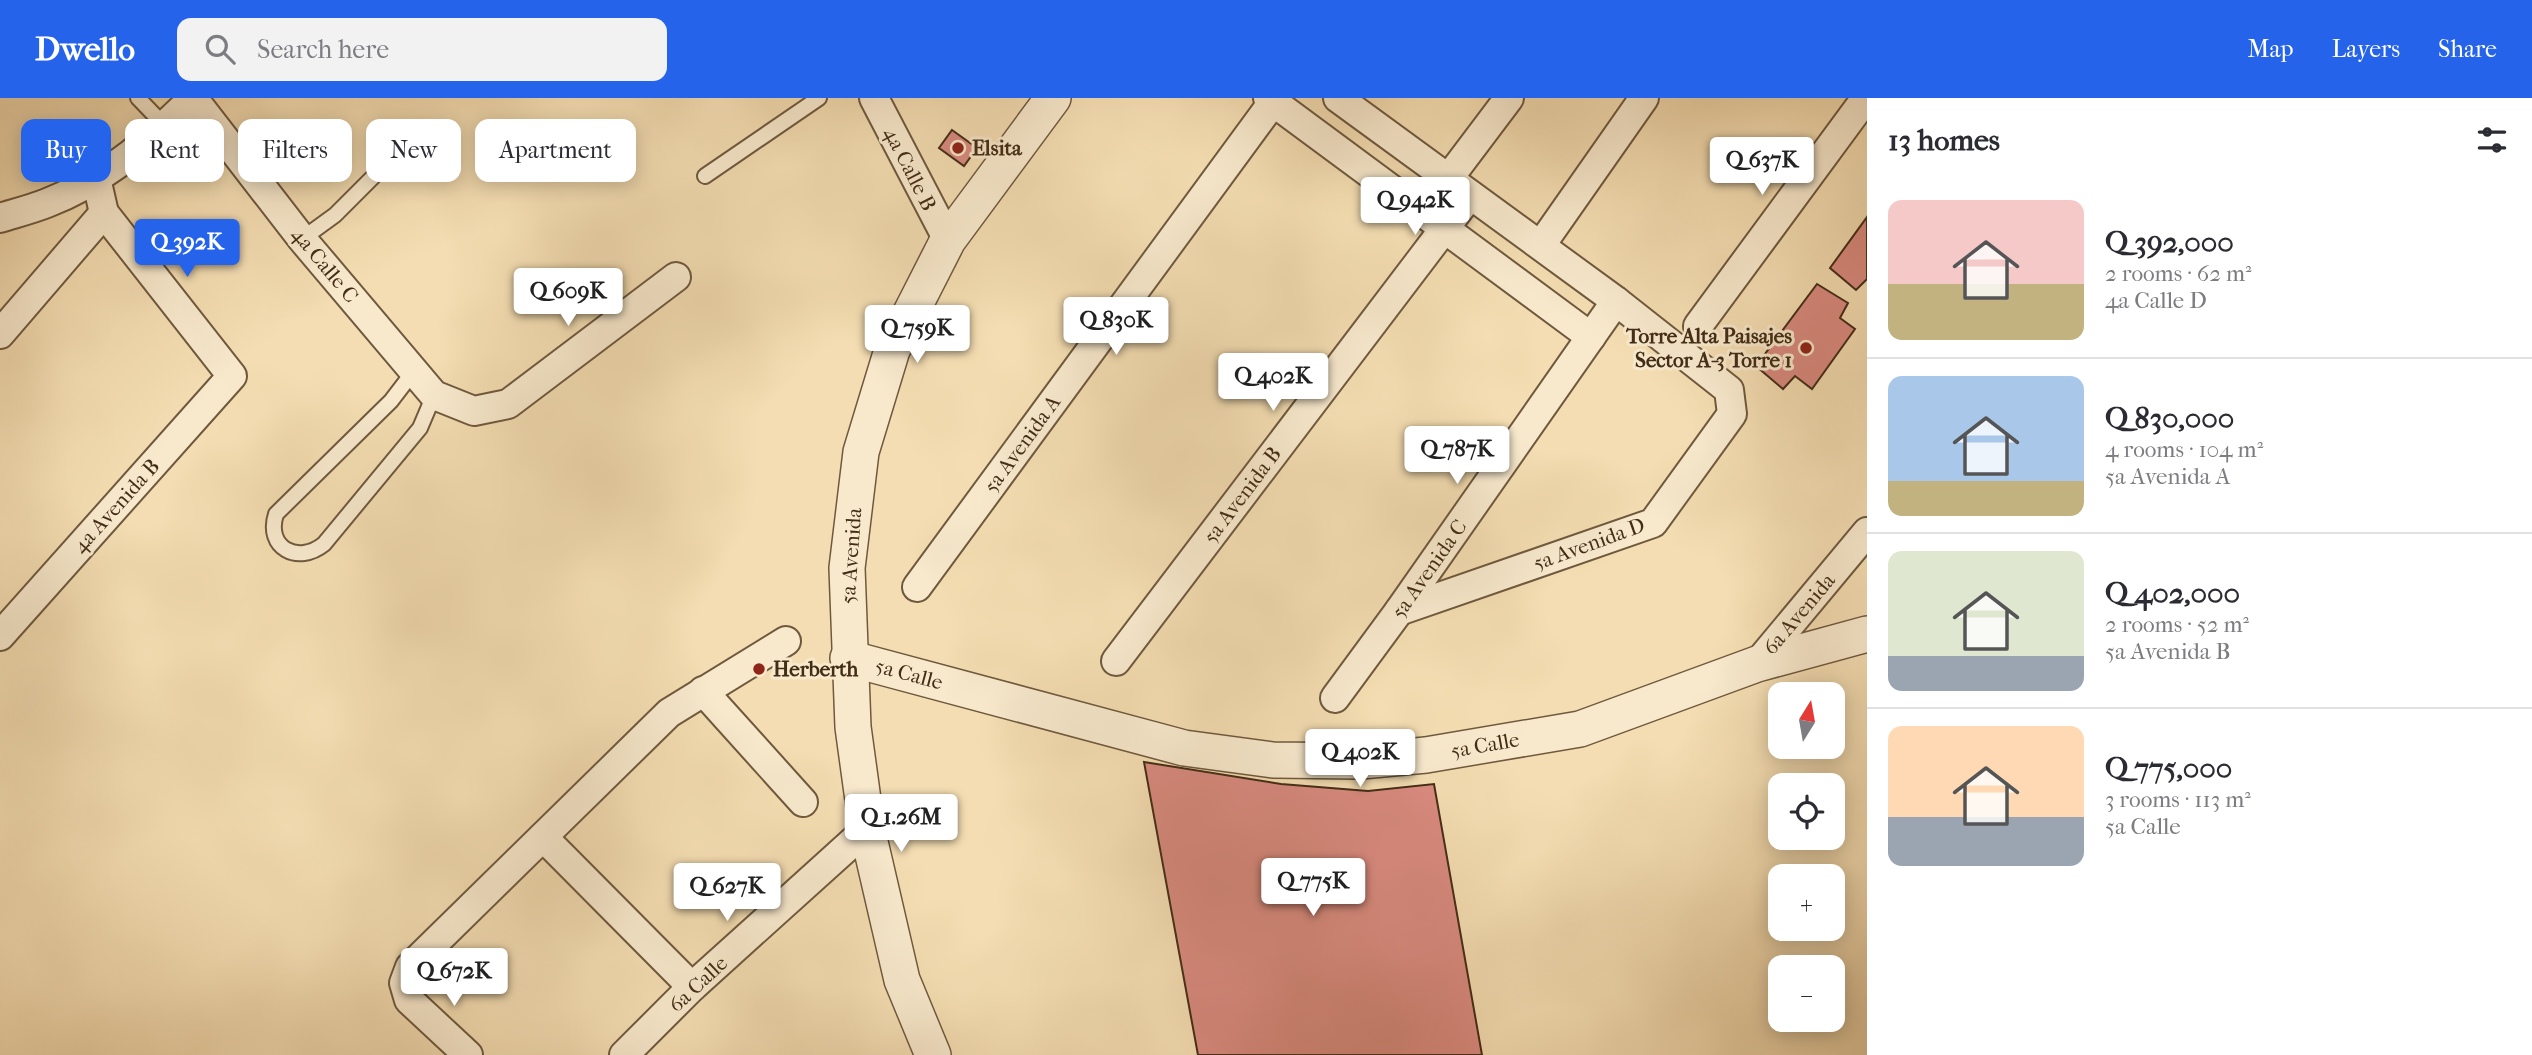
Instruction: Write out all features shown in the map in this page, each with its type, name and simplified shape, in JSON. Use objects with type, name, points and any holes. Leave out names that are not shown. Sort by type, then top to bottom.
[{"type":"street","points":[[172,119],[193,98]]},
{"type":"street","name":"4a Calle C","points":[[193,98],[302,239],[434,395],[474,411],[508,404],[677,277]]},
{"type":"street","name":"4a Calle B","points":[[874,98],[948,240]]},
{"type":"street","name":"5a Avenida","points":[[933,1055],[902,980],[867,830],[853,727],[848,658],[847,568],[861,452],[892,350],[948,240],[1053,98]]},
{"type":"street","points":[[1338,98],[1616,301]]},
{"type":"street","name":"5a Avenida B","points":[[1116,661],[1444,228],[1459,187],[1509,98]]},
{"type":"street","points":[[1541,245],[1644,98]]},
{"type":"street","points":[[1698,326],[1866,98]]},
{"type":"street","points":[[1272,99],[1591,337]]},
{"type":"street","name":"5a Avenida A","points":[[917,587],[1272,99]]},
{"type":"street","points":[[111,167],[125,156]]},
{"type":"street","points":[[0,218],[48,203],[88,182]]},
{"type":"street","points":[[0,334],[104,213],[97,182]]},
{"type":"street","name":"4a Avenida B","points":[[0,636],[232,376],[104,213]]},
{"type":"street","name":"5a Avenida C","points":[[1335,698],[1616,301]]},
{"type":"street","name":"5a Avenida D","points":[[1399,611],[1653,523],[1732,414],[1729,390],[1616,301]]},
{"type":"street","name":"6a Avenida","points":[[1757,664],[1867,532]]},
{"type":"street","name":"5a Calle","points":[[848,658],[1184,748],[1273,760],[1361,761],[1426,755],[1580,729],[1757,664],[1867,634]]},
{"type":"street","points":[[468,1055],[409,1000],[404,983],[410,967],[669,713],[786,641]]},
{"type":"street","points":[[703,691],[803,802]]},
{"type":"street","name":"6a Calle","points":[[624,1055],[692,987],[867,830]]},
{"type":"street","points":[[543,837],[692,987]]},
{"type":"lane","points":[[138,98],[158,119]]},
{"type":"lane","points":[[705,176],[819,98]]},
{"type":"lane","points":[[302,239],[335,215],[368,182]]},
{"type":"lane","points":[[414,371],[391,401],[276,514],[272,527],[274,538],[285,549],[300,555],[313,553],[324,544],[420,428],[434,395]]},
{"type":"building","name":"Elsita","points":[[952,130],[977,148],[964,166],[939,148]]},
{"type":"building","points":[[1867,217],[1867,279],[1856,290],[1830,268]]},
{"type":"building","name":"Torre Alta Paisajes Sector A-3 Torre 1","points":[[1817,284],[1848,303],[1840,318],[1855,329],[1812,389],[1795,376],[1783,389],[1756,366]]},
{"type":"building","points":[[1144,762],[1281,784],[1368,791],[1434,784],[1482,1055],[1198,1055]]},
{"type":"place","name":"Elsita","points":[[958,148]]},
{"type":"place","name":"Torre Alta Paisajes Sector A-3 Torre 1","points":[[1806,348]]},
{"type":"place","name":"Herberth","points":[[759,669]]}]
